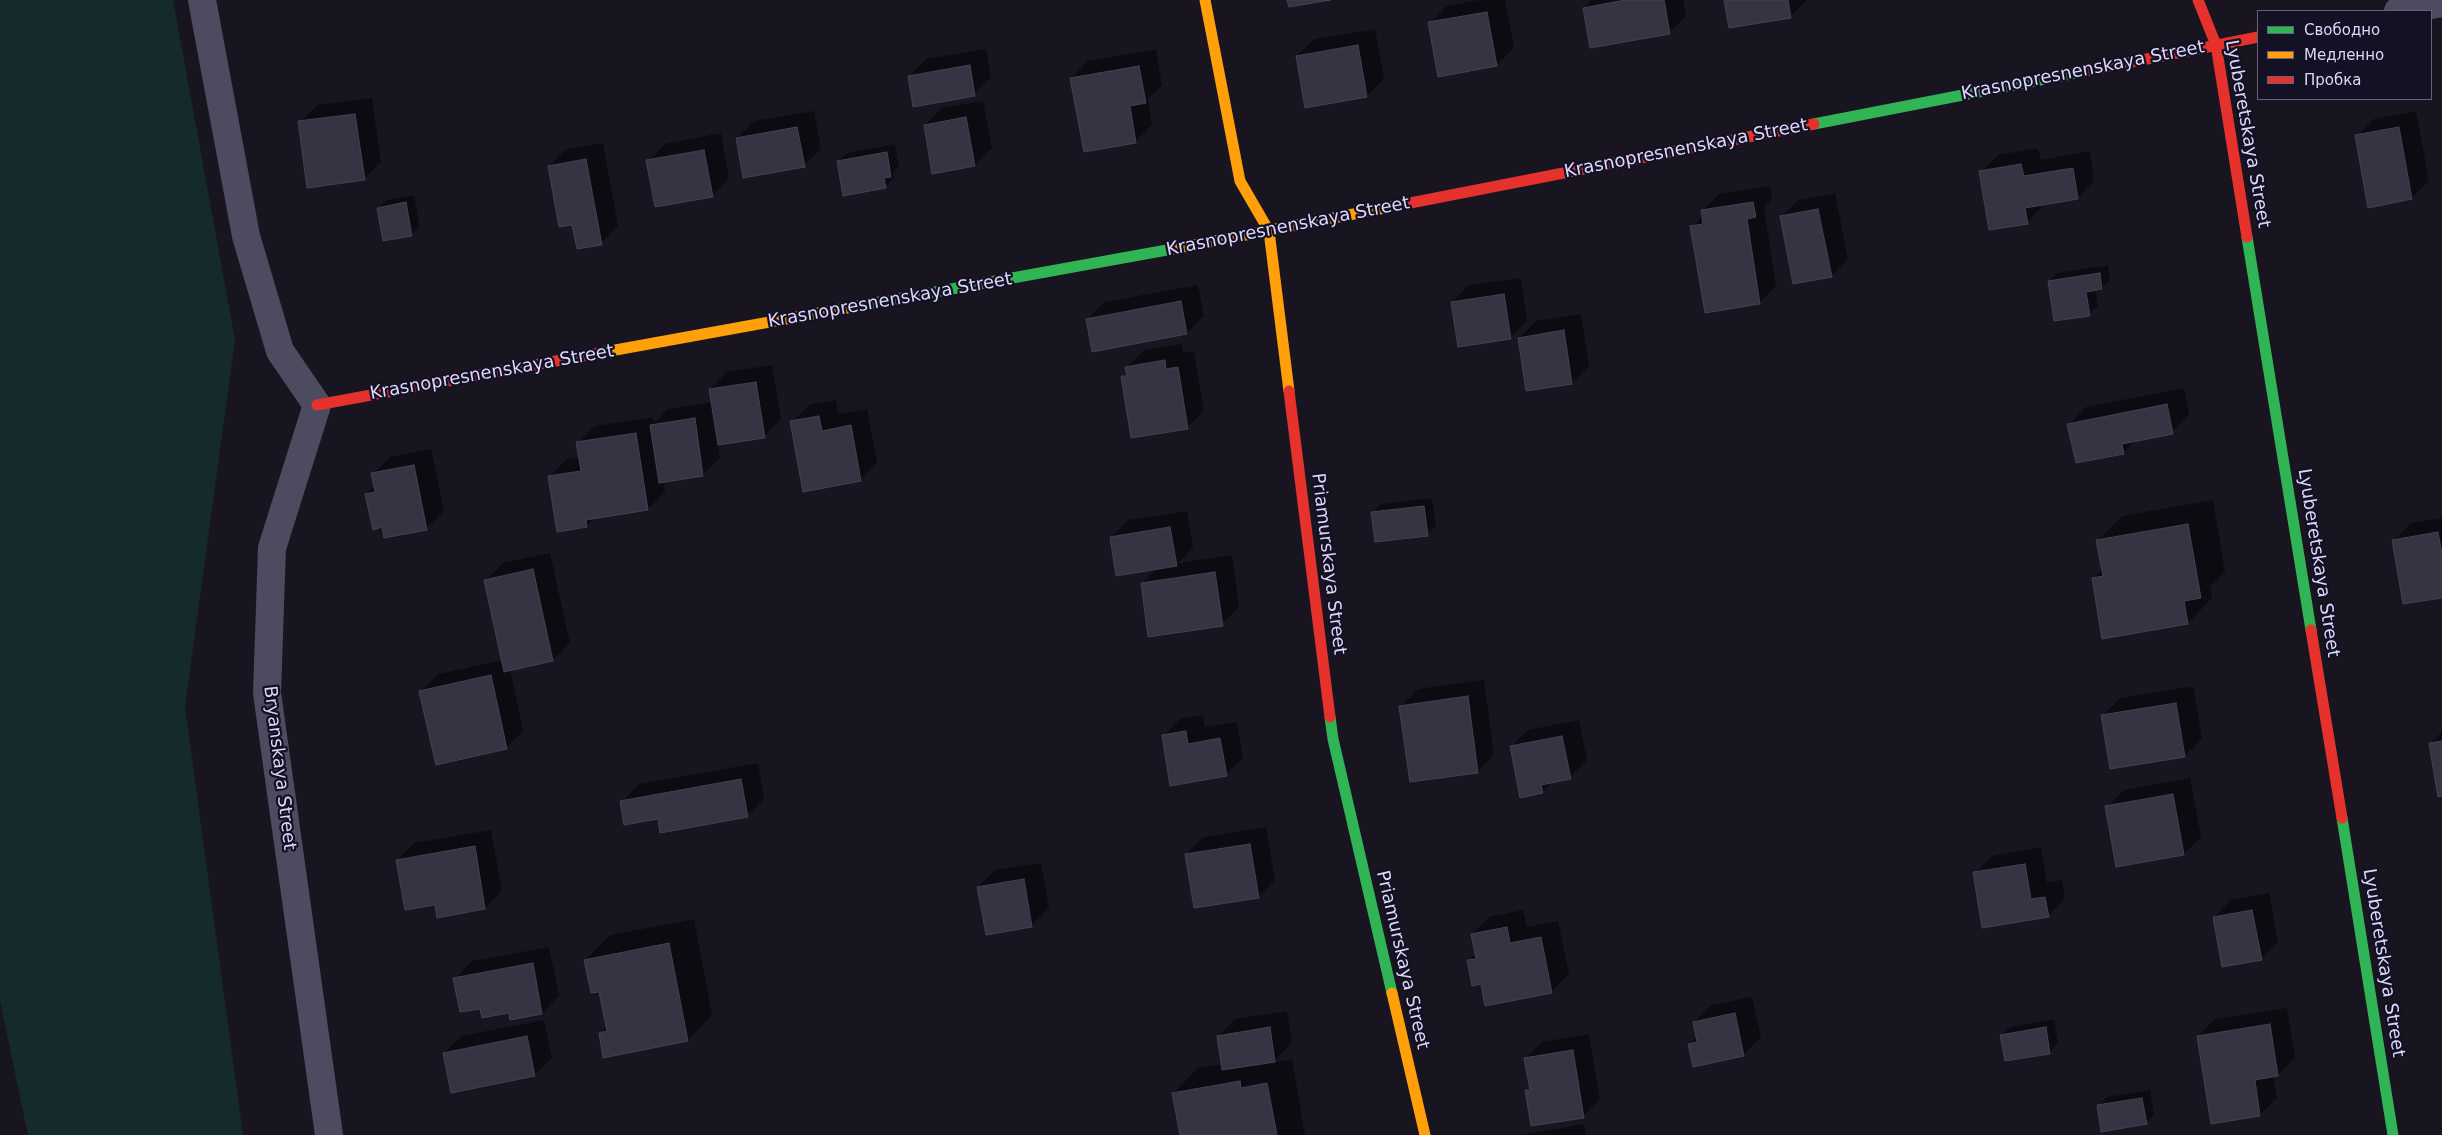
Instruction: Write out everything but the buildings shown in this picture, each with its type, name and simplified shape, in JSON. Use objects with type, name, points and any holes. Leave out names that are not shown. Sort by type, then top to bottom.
[{"type":"street","points":[[202,0],[246,236],[280,351],[317,405]]},
{"type":"street","name":"Priamurskaya Street","points":[[1205,0],[1240,181],[1269,231],[1333,739],[1425,1135]]},
{"type":"street","name":"Lyuberetskaya Street","points":[[2198,0],[2216,44],[2393,1135]]},
{"type":"street","points":[[2404,10],[2442,3]]},
{"type":"street","name":"Krasnopresnenskaya Street","points":[[317,405],[1269,231],[2257,37]]},
{"type":"street","name":"Bryanskaya Street","points":[[317,405],[272,548],[267,693],[329,1135]]},
{"type":"green space","points":[[0,0],[173,0],[235,340],[185,707],[243,1135],[28,1135],[0,1001]]},
{"type":"traffic: fast","points":[[1814,124],[2081,72]]},
{"type":"traffic: fast","points":[[2247,237],[2311,630]]},
{"type":"traffic: fast","points":[[852,307],[1178,248]]},
{"type":"traffic: fast","points":[[1330,717],[1333,739],[1392,993]]},
{"type":"traffic: fast","points":[[2342,818],[2393,1135]]},
{"type":"traffic: slow","points":[[1205,0],[1240,181],[1269,231],[1289,391]]},
{"type":"traffic: slow","points":[[1178,248],[1395,206]]},
{"type":"traffic: slow","points":[[599,353],[852,307]]},
{"type":"traffic: slow","points":[[1392,993],[1425,1135]]},
{"type":"traffic: jam","points":[[2198,0],[2216,45],[2247,237]]},
{"type":"traffic: jam","points":[[2081,72],[2257,37]]},
{"type":"traffic: jam","points":[[1395,206],[1814,124]]},
{"type":"traffic: jam","points":[[317,405],[599,353]]},
{"type":"traffic: jam","points":[[1289,391],[1330,717]]},
{"type":"traffic: jam","points":[[2311,630],[2342,818]]}]
